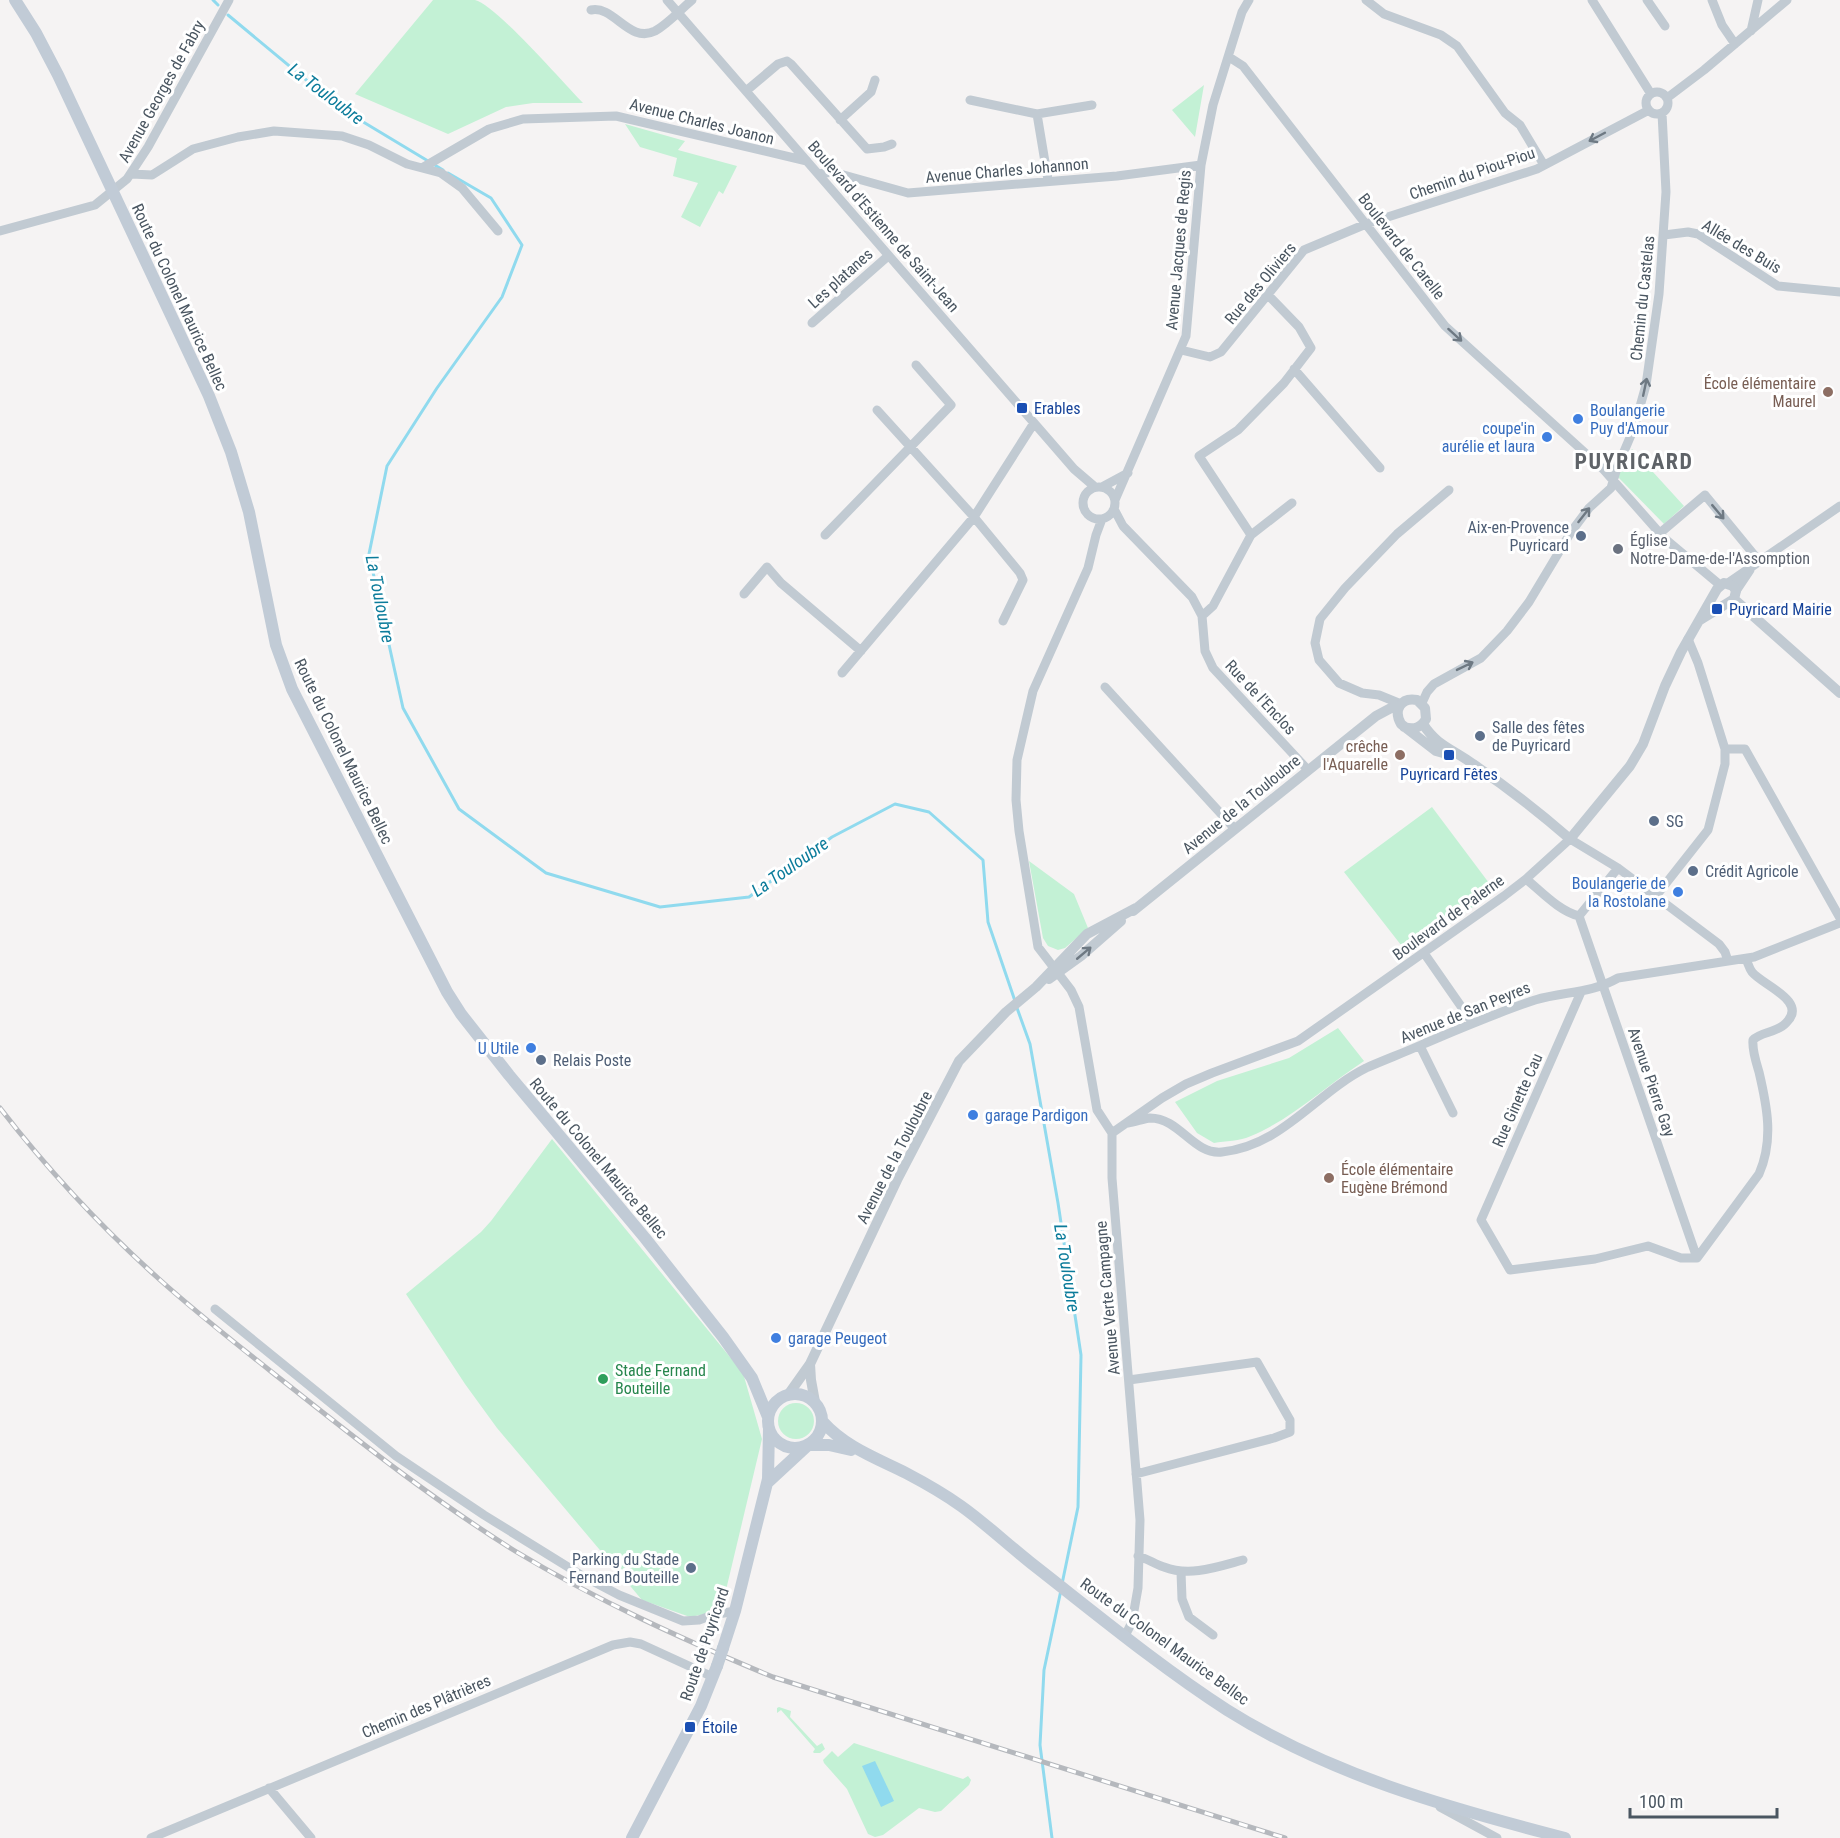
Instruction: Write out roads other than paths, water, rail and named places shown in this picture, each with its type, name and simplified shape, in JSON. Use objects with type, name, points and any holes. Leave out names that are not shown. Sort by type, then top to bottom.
[{"type":"main road","name":"Route du Colonel Maurice Bellec","points":[[15,0],[36,33],[58,75],[209,396],[231,452],[249,512],[276,645],[289,681],[447,992],[480,1039],[645,1238],[752,1378],[772,1394],[786,1395]]},
{"type":"main road","name":"Route du Colonel Maurice Bellec","points":[[752,1378],[769,1423]]},
{"type":"main road","points":[[786,1395],[805,1395],[815,1402],[822,1421],[816,1439],[803,1446],[785,1446],[776,1440],[769,1423],[772,1408],[786,1395]]},
{"type":"main road","name":"Route du Colonel Maurice Bellec","points":[[822,1421],[832,1433],[960,1505],[1125,1636],[1228,1710],[1346,1770],[1422,1798],[1558,1837]]},
{"type":"main road","name":"Route de Puyricard","points":[[632,1838],[690,1727],[715,1672],[723,1648],[735,1611],[767,1481],[769,1423]]},
{"type":"main road","name":"Route du Colonel Maurice Bellec","points":[[803,1446],[845,1447],[872,1457]]},
{"type":"main road","name":"Route de Puyricard","points":[[767,1481],[779,1462],[803,1446]]},
{"type":"street","name":"Avenue Georges de Fabry","points":[[0,231],[94,206],[132,174],[230,0]]},
{"type":"street","name":"Boulevard d'Estienne de Saint-Jean","points":[[667,0],[1077,472],[1098,487]]},
{"type":"street","points":[[591,10],[596,9],[611,14],[626,28],[644,33],[654,32],[692,0]]},
{"type":"street","points":[[1228,57],[1242,12],[1249,0]]},
{"type":"street","points":[[1366,0],[1384,14],[1441,35],[1457,46],[1505,113],[1520,125],[1544,165]]},
{"type":"street","points":[[1592,0],[1651,94]]},
{"type":"street","points":[[1647,0],[1665,26]]},
{"type":"street","points":[[1712,0],[1722,25],[1734,44]]},
{"type":"street","points":[[1751,30],[1758,0]]},
{"type":"street","points":[[1666,98],[1787,0]]},
{"type":"street","name":"Avenue Jacques de Regis","points":[[1115,505],[1186,336],[1201,165],[1213,105],[1228,57]]},
{"type":"street","name":"Boulevard de Carelle","points":[[1228,57],[1243,66],[1445,326],[1604,470],[1660,533],[1727,592]]},
{"type":"street","points":[[746,91],[777,64],[787,61],[867,149],[892,144]]},
{"type":"street","points":[[840,120],[872,92],[875,80]]},
{"type":"street","points":[[1658,92],[1666,98],[1667,108],[1662,113],[1655,114],[1648,110],[1646,103],[1651,94],[1658,92]]},
{"type":"street","points":[[970,100],[1037,114],[1092,105]]},
{"type":"street","name":"Chemin du Piou-Piou","points":[[1366,224],[1544,165],[1648,110]]},
{"type":"street","name":"Chemin du Castelas","points":[[1613,481],[1634,428],[1646,385],[1659,294],[1666,192],[1662,113]]},
{"type":"street","points":[[1037,114],[1048,180]]},
{"type":"street","name":"Avenue Charles Joanon","points":[[422,168],[489,129],[523,119],[616,116],[807,161]]},
{"type":"street","points":[[132,174],[152,176],[193,149],[238,136],[274,130],[342,136],[369,145],[407,164],[441,173],[462,188],[498,231]]},
{"type":"street","name":"Avenue Charles Johannon","points":[[818,174],[833,172],[908,193],[1117,176],[1201,165]]},
{"type":"street","name":"Rue des Oliviers","points":[[1181,350],[1210,357],[1221,352],[1304,250],[1366,224]]},
{"type":"street","name":"Allée des Buis","points":[[1664,235],[1688,231],[1698,234],[1778,286],[1840,292]]},
{"type":"street","name":"Les platanes","points":[[812,323],[888,255]]},
{"type":"street","points":[[1251,535],[1199,456],[1238,430],[1284,383],[1311,348],[1299,327],[1267,294]]},
{"type":"street","points":[[825,535],[951,405],[916,365]]},
{"type":"street","points":[[1294,369],[1380,468]]},
{"type":"street","points":[[877,410],[974,517],[1020,573],[1023,580],[1002,621]]},
{"type":"street","points":[[842,673],[974,517],[1034,423]]},
{"type":"street","name":"Boulevard d'Estienne de Saint-Jean","points":[[1077,472],[1085,495]]},
{"type":"street","points":[[1096,535],[1092,518],[1083,505],[1085,495],[1128,473]]},
{"type":"street","points":[[1401,724],[1411,729],[1423,724],[1426,713],[1422,703],[1434,684],[1481,658],[1507,631],[1528,602],[1571,532],[1589,508],[1611,488],[1613,481]]},
{"type":"street","points":[[1098,487],[1111,492],[1115,505],[1104,518],[1096,535],[1088,568],[1033,691],[1017,760],[1016,800],[1018,831],[1038,947],[1071,990],[1079,1007],[1097,1110],[1112,1133]]},
{"type":"street","points":[[1400,706],[1379,695],[1362,693],[1338,683],[1319,660],[1315,643],[1318,627],[1320,619],[1345,588],[1397,534],[1449,490]]},
{"type":"street","points":[[1660,533],[1704,495],[1760,562]]},
{"type":"street","points":[[1202,616],[1213,606],[1251,535],[1292,503]]},
{"type":"street","name":"Rue de l'Enclos","points":[[1115,505],[1123,526]]},
{"type":"street","points":[[1840,506],[1760,562],[1727,592],[1840,693]]},
{"type":"street","points":[[1092,518],[1104,518]]},
{"type":"street","name":"Rue de l'Enclos","points":[[1104,518],[1123,526],[1192,597],[1202,616],[1205,651],[1213,668],[1308,770]]},
{"type":"street","points":[[744,594],[767,567],[781,583],[861,651]]},
{"type":"street","name":"Boulevard de Palerne","points":[[1112,1133],[1186,1084],[1298,1041],[1424,954],[1526,879],[1570,839],[1630,766],[1643,744],[1665,686],[1707,604],[1727,592]]},
{"type":"street","name":"Boulevard de Palerne","points":[[1700,620],[1727,592]]},
{"type":"street","points":[[1656,896],[1707,830],[1725,764],[1725,749],[1698,663],[1688,639]]},
{"type":"street","points":[[1106,687],[1234,828]]},
{"type":"street","points":[[1400,706],[1411,699],[1422,703]]},
{"type":"street","points":[[1400,706],[1401,724],[1436,751],[1462,756]]},
{"type":"street","name":"Avenue de la Touloubre","points":[[786,1395],[810,1364],[897,1180],[959,1061],[1006,1012],[1056,971],[1087,934],[1136,908],[1376,716],[1400,706]]},
{"type":"street","name":"Avenue de la Touloubre","points":[[1365,725],[1384,720],[1401,724]]},
{"type":"street","points":[[1423,724],[1440,744],[1454,750],[1540,813],[1570,839],[1618,868],[1719,944],[1728,962]]},
{"type":"street","points":[[1725,749],[1745,749],[1840,920]]},
{"type":"street","points":[[1526,879],[1557,905],[1579,916],[1618,868]]},
{"type":"street","name":"Avenue Pierre Gay","points":[[1579,916],[1697,1258]]},
{"type":"street","name":"Avenue de San Peyres","points":[[1128,1123],[1152,1118],[1177,1128],[1206,1150],[1220,1153],[1238,1149],[1272,1137],[1329,1093],[1365,1069],[1472,1022],[1552,995],[1603,987],[1618,978],[1754,957],[1840,920]]},
{"type":"street","points":[[1424,954],[1472,1022]]},
{"type":"street","points":[[1697,1258],[1759,1174],[1765,1161],[1768,1135],[1767,1109],[1753,1040],[1756,1036],[1768,1034],[1780,1028],[1792,1016],[1788,999],[1752,972],[1746,959]]},
{"type":"street","name":"Rue Ginette Cau","points":[[1581,992],[1481,1220],[1510,1270],[1595,1259],[1648,1246],[1681,1258],[1697,1258]]},
{"type":"street","points":[[1420,1046],[1453,1113]]},
{"type":"street","name":"Avenue Verte Campagne","points":[[1112,1133],[1112,1178],[1140,1520],[1137,1596],[1132,1622],[1125,1636]]},
{"type":"street","points":[[215,1309],[396,1456],[483,1515],[581,1575],[619,1595],[683,1621],[699,1620],[735,1611]]},
{"type":"street","points":[[1129,1380],[1257,1362],[1290,1420],[1290,1432],[1274,1438],[1136,1474]]},
{"type":"street","points":[[810,1364],[815,1402]]},
{"type":"street","points":[[1138,1556],[1181,1572],[1208,1569],[1243,1560]]},
{"type":"street","points":[[1181,1572],[1182,1599],[1189,1617],[1213,1635]]},
{"type":"street","name":"Chemin des Plâtrières","points":[[151,1838],[613,1645],[630,1642],[641,1644],[715,1672]]},
{"type":"street","points":[[269,1788],[311,1838]]},
{"type":"street","points":[[1422,1798],[1497,1838]]},
{"type":"water","points":[[875,1761],[894,1801],[881,1807],[862,1766]]},
{"type":"waterway","name":"La Touloubre","points":[[213,0],[218,5]]},
{"type":"waterway","name":"La Touloubre","points":[[228,15],[340,108],[443,170]]},
{"type":"waterway","name":"La Touloubre","points":[[448,173],[491,198],[522,245],[502,297],[437,388],[387,466],[369,554],[403,708],[459,809],[546,873],[660,907],[749,897],[832,837],[895,804],[929,812],[983,860],[988,922],[1015,1001]]},
{"type":"waterway","name":"La Touloubre","points":[[1017,1008],[1030,1044],[1058,1203],[1081,1355],[1078,1507],[1062,1584]]},
{"type":"waterway","name":"La Touloubre","points":[[1052,1838],[1040,1745],[1044,1670],[1061,1590]]},
{"type":"railway","points":[[0,1108],[56,1176],[96,1218],[137,1259],[190,1306],[399,1471],[485,1532],[546,1569],[642,1619],[773,1677],[1285,1838]]},
{"type":"place","name":"École élémentaire Maurel","points":[[1828,392]]},
{"type":"place","name":"Erables","points":[[1022,408]]},
{"type":"place","name":"Boulangerie Puy d'Amour","points":[[1578,419]]},
{"type":"place","name":"coupe'in aurélie et laura","points":[[1547,437]]},
{"type":"place","name":"Aix-en-Provence Puyricard","points":[[1581,536]]},
{"type":"place","name":"Église Notre-Dame-de-l'Assomption","points":[[1618,549]]},
{"type":"place","name":"Puyricard Mairie","points":[[1717,609]]},
{"type":"place","name":"Salle des fêtes de Puyricard","points":[[1480,736]]},
{"type":"place","name":"crêche l'Aquarelle","points":[[1400,755]]},
{"type":"place","name":"Puyricard Fêtes","points":[[1449,755]]},
{"type":"place","name":"SG","points":[[1654,821]]},
{"type":"place","name":"Crédit Agricole","points":[[1693,871]]},
{"type":"place","name":"Boulangerie de la Rostolane","points":[[1678,892]]},
{"type":"place","name":"U Utile","points":[[531,1048]]},
{"type":"place","name":"Relais Poste","points":[[541,1060]]},
{"type":"place","name":"garage Pardigon","points":[[973,1115]]},
{"type":"place","name":"École élémentaire Eugène Brémond","points":[[1329,1178]]},
{"type":"place","name":"garage Peugeot","points":[[776,1338]]},
{"type":"place","name":"Stade Fernand Bouteille","points":[[603,1379]]},
{"type":"place","name":"Parking du Stade Fernand Bouteille","points":[[691,1568]]},
{"type":"place","name":"Étoile","points":[[690,1727]]},
{"type":"district","name":"PUYRICARD","points":[[1634,461]]}]
